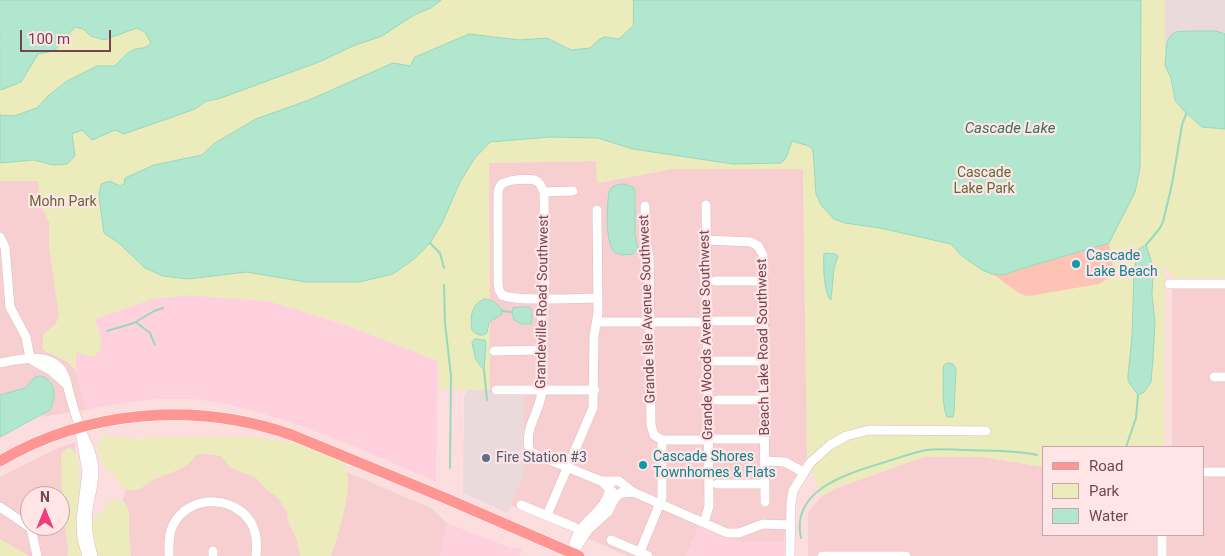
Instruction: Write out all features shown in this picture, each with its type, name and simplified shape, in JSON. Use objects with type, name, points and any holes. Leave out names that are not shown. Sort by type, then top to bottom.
[{"type":"main road","points":[[0,461],[43,440],[80,427],[118,419],[165,415],[226,418],[286,432],[576,555]]},
{"type":"street","points":[[573,191],[544,192],[541,185],[536,181],[510,180],[501,185],[498,196],[498,282],[500,293],[509,298],[598,298]]},
{"type":"street","name":"Grandeville Road Southwest","points":[[544,192],[545,286],[543,298],[542,390],[529,430],[530,452],[600,481],[615,484],[733,534],[763,524],[790,525]]},
{"type":"street","name":"Grande Woods Avenue Southwest","points":[[704,523],[709,506],[712,439],[711,321],[706,240],[706,205]]},
{"type":"street","name":"Grande Isle Avenue Southwest","points":[[644,554],[660,504],[663,488],[662,440],[654,434],[651,425],[650,257],[645,236],[645,206]]},
{"type":"street","points":[[547,515],[593,410],[594,336],[597,322],[598,298],[597,210]]},
{"type":"street","points":[[0,237],[6,247],[4,294],[13,316],[26,337],[30,358]]},
{"type":"street","name":"Beach Lake Road Southwest","points":[[706,240],[748,242],[758,246],[763,255],[766,502]]},
{"type":"street","points":[[715,281],[764,281]]},
{"type":"street","points":[[1169,284],[1225,284]]},
{"type":"street","points":[[597,322],[764,321]]},
{"type":"street","points":[[494,351],[542,350]]},
{"type":"street","points":[[0,363],[30,358],[50,370],[67,385],[94,466],[94,481],[87,518],[93,556]]},
{"type":"street","points":[[715,361],[764,361]]},
{"type":"street","points":[[1214,377],[1225,377]]},
{"type":"street","points":[[496,390],[594,390]]},
{"type":"street","points":[[717,400],[765,400]]},
{"type":"street","points":[[80,427],[80,438],[87,472],[81,520],[82,539],[87,556]]},
{"type":"street","points":[[790,556],[792,496],[804,472],[822,450],[846,436],[862,431],[986,431]]},
{"type":"street","points":[[662,440],[765,439]]},
{"type":"street","points":[[766,461],[785,462],[804,472]]},
{"type":"street","points":[[1205,472],[1225,472]]},
{"type":"street","points":[[596,518],[615,484]]},
{"type":"street","name":"Grandeville Road Southwest","points":[[615,484],[613,493],[633,492]]},
{"type":"street","points":[[717,484],[765,484]]},
{"type":"street","points":[[576,555],[574,544],[579,531],[586,522],[608,512],[621,493]]},
{"type":"street","points":[[169,556],[170,534],[176,520],[189,508],[198,504],[215,502],[232,506],[247,517],[256,536],[256,556]]},
{"type":"street","points":[[521,504],[574,527]]},
{"type":"street","points":[[0,507],[31,528],[37,556]]},
{"type":"street","points":[[1162,536],[1162,556]]},
{"type":"street","points":[[611,540],[644,554]]},
{"type":"street","points":[[822,556],[906,556]]},
{"type":"shaded area","points":[[1165,0],[1225,0],[1225,53],[1165,54]]},
{"type":"shaded area","points":[[596,161],[598,183],[672,169],[803,169],[807,457],[788,489],[784,541],[743,542],[730,539],[699,526],[686,556],[628,556],[511,505],[524,471],[523,395],[490,394],[489,163]]},
{"type":"shaded area","points":[[38,180],[41,206],[49,221],[49,247],[59,315],[56,324],[43,335],[43,350],[68,362],[76,371],[86,410],[40,417],[50,410],[32,380],[25,388],[0,395],[0,181]]},
{"type":"shaded area","points":[[1172,284],[1225,284],[1225,556],[808,556],[808,513],[821,497],[834,489],[924,457],[982,457],[1042,467],[1042,536],[1205,536],[1205,446],[1172,446]]},
{"type":"shaded area","points":[[185,295],[269,301],[346,325],[438,361],[436,482],[354,446],[298,425],[222,403],[193,399],[159,399],[120,403],[86,410],[76,371],[76,352],[95,356],[101,342],[97,323],[93,320],[152,299]]},
{"type":"shaded area","points":[[467,390],[490,390],[490,394],[523,395],[524,471],[508,513],[463,493],[464,398]]},
{"type":"shaded area","points":[[75,442],[75,556],[0,556],[0,477],[56,449]]},
{"type":"shaded area","points":[[137,448],[316,459],[431,508],[447,523],[440,556],[121,556],[119,514]]},
{"type":"shaded area","points":[[447,523],[513,549],[522,547],[520,556],[440,556]]},
{"type":"shaded area","points":[[699,526],[730,539],[743,542],[784,541],[785,556],[686,556]]},
{"type":"green space","name":"Cascade Lake Park","points":[[384,0],[1165,0],[1165,54],[1225,87],[1225,278],[1174,278],[1165,264],[1164,446],[1042,446],[1042,467],[982,457],[924,457],[834,488],[821,497],[807,457],[803,169],[672,169],[597,183],[596,161],[489,163],[490,390],[439,389],[438,361],[346,325],[269,301],[186,295],[152,299],[94,319],[98,329],[101,349],[95,356],[76,352],[76,371],[68,362],[43,350],[43,335],[56,324],[59,315],[49,247],[49,221],[41,206],[38,181],[0,181],[0,25]]},
{"type":"green space","points":[[104,436],[136,439],[160,437],[259,437],[296,442],[339,459],[346,471],[348,487],[337,539],[331,556],[300,556],[296,538],[288,521],[287,512],[278,498],[256,478],[231,468],[221,456],[196,455],[182,468],[133,491],[122,486],[102,464],[98,445]]},
{"type":"green space","points":[[70,448],[75,453],[78,461],[79,497],[77,528],[82,556],[67,556],[66,536],[70,536],[70,486],[62,486],[61,457],[66,449]]},
{"type":"green space","points":[[114,499],[124,502],[129,510],[131,556],[97,556],[90,522]]},
{"type":"green space","points":[[0,539],[28,555],[29,556],[0,556]]},
{"type":"sand","name":"Cascade Lake Beach","points":[[1109,243],[1114,273],[1099,284],[1029,296],[1019,293],[992,274],[1004,275]]},
{"type":"water","points":[[0,0],[441,0],[431,8],[414,15],[382,36],[353,46],[319,62],[218,99],[206,101],[195,109],[124,134],[115,130],[92,140],[82,130],[72,134],[75,156],[67,164],[53,165],[34,160],[0,163],[0,115],[14,116],[37,108],[49,95],[67,81],[97,66],[115,66],[130,52],[144,48],[151,43],[145,32],[137,28],[104,40],[91,36],[83,29],[75,27],[54,51],[38,54],[21,82],[1,90]]},
{"type":"water","name":"Cascade Lake","points":[[634,0],[1141,0],[1140,168],[1135,192],[1109,243],[1004,275],[992,274],[982,270],[962,256],[951,244],[880,228],[845,223],[834,219],[821,205],[816,194],[813,150],[809,146],[792,141],[786,158],[781,163],[733,164],[633,149],[598,138],[550,137],[490,142],[474,159],[460,182],[442,223],[430,243],[414,259],[393,274],[359,282],[306,282],[246,272],[188,279],[163,276],[145,268],[120,244],[104,233],[99,197],[101,184],[110,181],[120,186],[124,184],[125,178],[154,165],[202,155],[215,143],[256,119],[309,100],[393,63],[410,66],[415,57],[469,34],[520,40],[547,38],[571,50],[590,48],[605,37],[619,39],[633,26]]},
{"type":"water","points":[[1216,31],[1225,34],[1225,129],[1202,127],[1175,100],[1171,78],[1165,65],[1167,42],[1171,35],[1176,32]]},
{"type":"water","points":[[624,184],[633,187],[635,191],[635,234],[638,248],[633,254],[621,255],[613,250],[607,226],[609,192],[611,188]]},
{"type":"water","points":[[1146,245],[1151,260],[1153,277],[1152,295],[1155,322],[1151,382],[1144,392],[1138,395],[1128,381],[1128,376],[1132,336],[1134,272],[1138,250]]},
{"type":"water","points":[[824,254],[838,256],[834,268],[831,300],[824,279]]},
{"type":"water","points":[[485,299],[498,305],[502,309],[502,314],[489,322],[487,333],[479,335],[472,330],[472,312],[480,301]]},
{"type":"water","points":[[529,307],[531,309],[531,324],[522,324],[514,320],[513,308]]},
{"type":"water","points":[[475,339],[485,340],[486,343],[484,370],[476,360],[472,343]]},
{"type":"water","points":[[948,363],[953,364],[956,369],[953,417],[947,417],[943,400],[943,368]]},
{"type":"water","points":[[41,376],[50,382],[54,390],[50,410],[0,437],[0,395],[25,388],[35,377]]},
{"type":"waterway","points":[[1146,245],[1163,222],[1172,184],[1182,125],[1186,114]]},
{"type":"waterway","points":[[430,243],[440,253],[444,268]]},
{"type":"waterway","points":[[444,285],[445,323],[451,376],[450,468]]},
{"type":"waterway","points":[[107,331],[134,323],[163,308]]},
{"type":"waterway","points":[[502,311],[512,312]]},
{"type":"waterway","points":[[137,323],[150,333],[155,345]]},
{"type":"waterway","points":[[484,370],[487,400]]},
{"type":"waterway","points":[[1126,446],[1136,418],[1138,395]]},
{"type":"waterway","points":[[801,538],[800,521],[804,508],[813,496],[824,487],[853,473],[909,454],[931,449],[1020,452],[1037,455]]},
{"type":"place","name":"Cascade Lake Beach","points":[[1076,264]]},
{"type":"place","name":"Fire Station #3","points":[[486,458]]},
{"type":"place","name":"Cascade Shores Townhomes & Flats","points":[[643,465]]},
{"type":"park label","name":"Mohn Park","points":[[63,202]]}]
